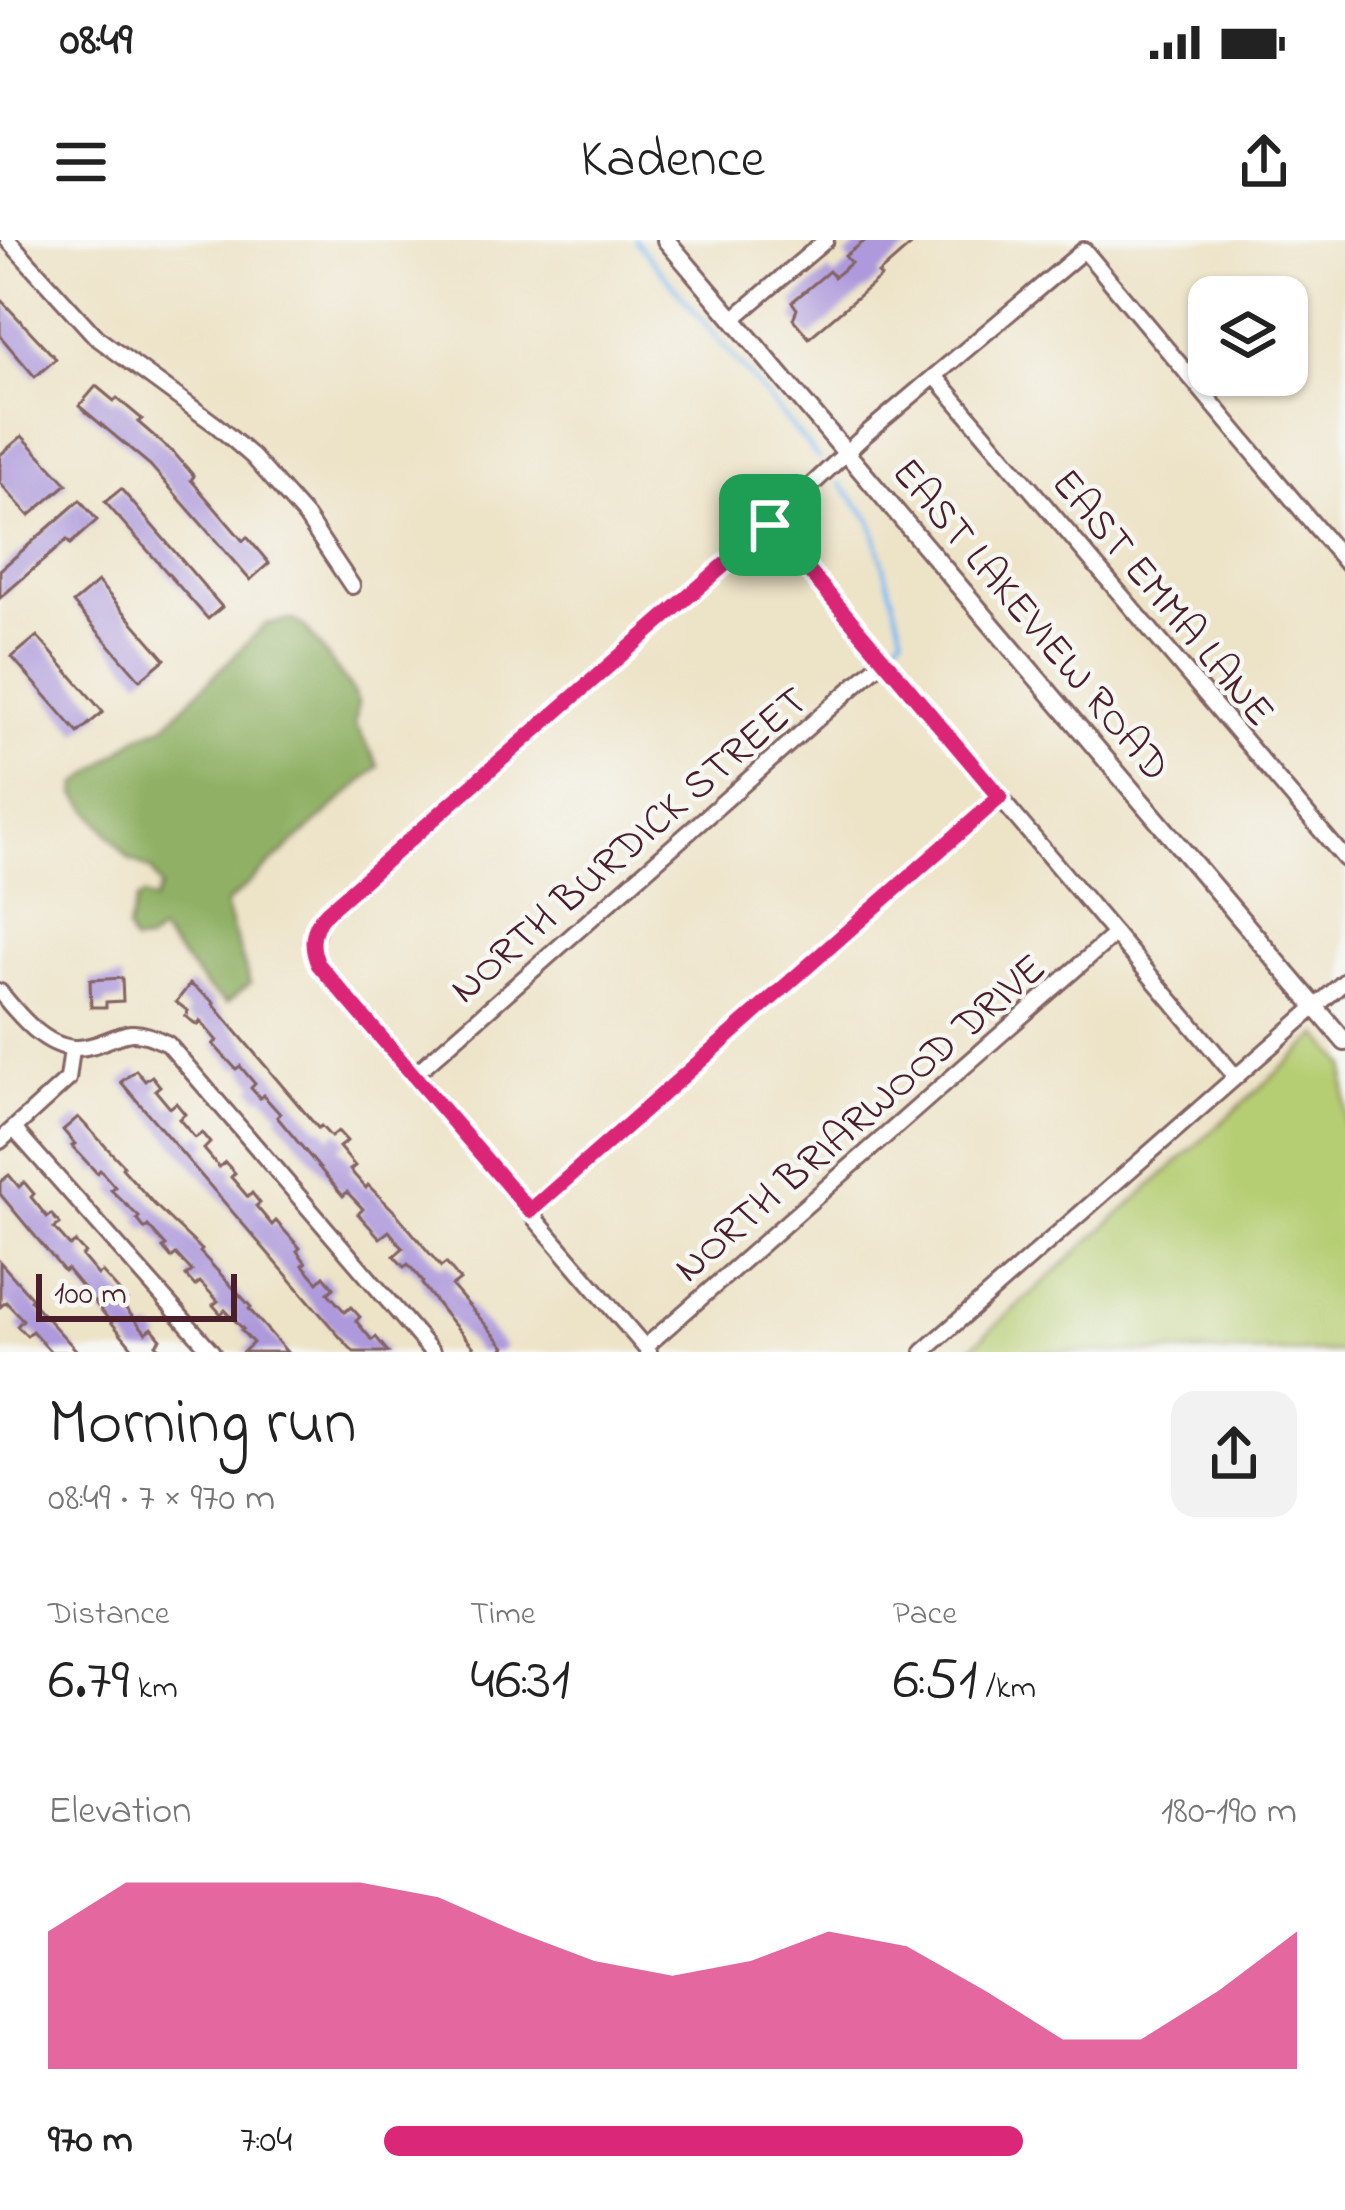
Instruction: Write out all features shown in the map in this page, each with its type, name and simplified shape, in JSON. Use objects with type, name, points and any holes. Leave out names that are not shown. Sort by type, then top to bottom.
[{"type":"street","points":[[8,240],[96,338],[254,457],[306,517],[352,586]]},
{"type":"street","name":"EAST LAKEVIEW ROAD","points":[[666,240],[1345,1042]]},
{"type":"street","points":[[733,319],[826,240]]},
{"type":"street","points":[[647,1350],[318,964],[315,929],[326,913],[770,525],[845,452],[1084,250],[1345,562]]},
{"type":"street","name":"EAST EMMA LANE","points":[[934,376],[1345,859]]},
{"type":"street","points":[[770,525],[1235,1076]]},
{"type":"street","name":"NORTH BURDICK STREET","points":[[414,1075],[884,660]]},
{"type":"street","points":[[530,1211],[1000,797]]},
{"type":"street","name":"NORTH BRIARWOOD DRIVE","points":[[647,1350],[1115,934]]},
{"type":"street","points":[[923,1352],[1345,981]]},
{"type":"street","points":[[0,992],[45,1037],[72,1049],[132,1033],[168,1044],[429,1351]]},
{"type":"street","points":[[0,1141],[68,1079],[72,1049]]},
{"type":"street","points":[[14,1129],[212,1352]]},
{"type":"green space","points":[[294,620],[306,628],[350,687],[358,703],[355,724],[379,766],[225,905],[250,984],[226,1003],[207,988],[160,932],[147,942],[133,943],[127,930],[137,900],[144,896],[154,901],[161,887],[151,870],[129,859],[76,794],[78,784],[139,736],[164,726],[266,624]]},
{"type":"green space","points":[[1319,1035],[1345,1065],[1345,1352],[966,1352]]},
{"type":"building","points":[[866,240],[917,240],[809,338],[793,319],[797,309],[792,302],[829,271],[834,277],[851,263],[845,256]]},
{"type":"building","points":[[0,299],[56,359],[35,377],[0,336]]},
{"type":"building","points":[[96,386],[142,419],[138,422],[175,454],[243,541],[247,537],[269,563],[250,580],[150,465],[79,406]]},
{"type":"building","points":[[22,436],[67,484],[29,516],[0,483],[0,455]]},
{"type":"building","points":[[121,489],[222,607],[208,619],[105,502]]},
{"type":"building","points":[[80,500],[97,520],[0,598],[0,570]]},
{"type":"building","points":[[98,582],[165,659],[140,680],[73,603]]},
{"type":"building","points":[[37,636],[103,712],[78,733],[12,657]]},
{"type":"building","points":[[122,978],[123,1001],[91,1007],[90,980]]},
{"type":"building","points":[[190,984],[214,1002],[318,1128],[331,1137],[338,1131],[347,1141],[339,1147],[355,1166],[350,1170],[395,1212],[441,1267],[446,1263],[460,1280],[452,1286],[505,1347],[499,1352],[478,1352],[408,1264],[404,1267],[394,1256],[403,1248],[389,1231],[380,1238],[358,1214],[363,1209],[347,1192],[343,1196],[277,1117],[280,1114],[251,1088],[255,1084],[240,1066],[236,1069],[213,1044],[217,1041],[200,1021],[197,1025],[185,1016],[188,1011],[176,1002]]},
{"type":"building","points":[[136,1070],[145,1081],[152,1076],[160,1086],[155,1090],[170,1108],[176,1103],[185,1114],[179,1119],[195,1138],[202,1133],[210,1143],[204,1149],[219,1167],[225,1162],[235,1173],[231,1177],[248,1197],[252,1193],[272,1225],[276,1221],[300,1248],[303,1265],[318,1282],[324,1276],[334,1288],[328,1293],[345,1312],[351,1307],[360,1317],[356,1321],[388,1352],[354,1352],[339,1336],[121,1082]]},
{"type":"building","points":[[78,1117],[154,1204],[202,1250],[287,1352],[243,1352],[253,1343],[243,1329],[225,1310],[221,1314],[213,1305],[218,1301],[200,1282],[195,1286],[186,1276],[192,1271],[176,1254],[171,1258],[166,1246],[111,1190],[115,1187],[100,1170],[97,1173],[72,1146],[63,1130]]},
{"type":"building","points":[[9,1175],[19,1187],[24,1182],[47,1217],[51,1214],[60,1224],[54,1228],[70,1246],[75,1242],[98,1275],[102,1272],[127,1300],[122,1304],[146,1333],[152,1328],[163,1352],[136,1352],[64,1271],[0,1194],[0,1182]]},
{"type":"building","points":[[0,1262],[78,1352],[51,1352],[32,1331],[27,1336],[17,1326],[23,1320],[6,1302],[0,1307]]},
{"type":"waterway","points":[[635,240],[819,459]]},
{"type":"waterway","points":[[839,483],[871,520],[903,635],[884,652]]},
{"type":"route","points":[[770,525],[1000,797],[530,1211],[318,964],[315,929],[326,913],[770,525]]}]
